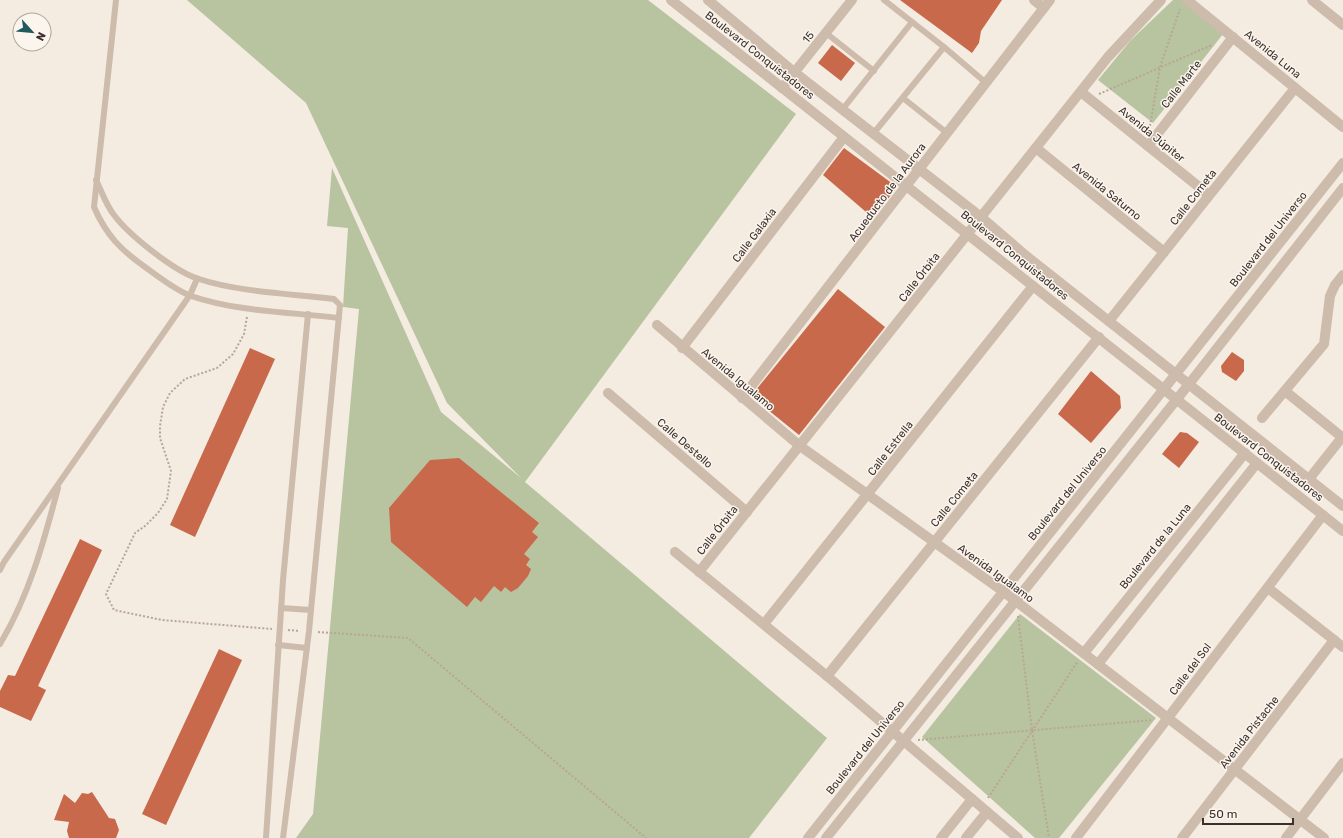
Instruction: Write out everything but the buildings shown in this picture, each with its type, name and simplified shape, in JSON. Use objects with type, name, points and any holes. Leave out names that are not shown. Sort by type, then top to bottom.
[{"type":"street","name":"Boulevard Conquistadores","points":[[671,0],[844,137],[908,185],[1033,286],[1343,531]]},
{"type":"street","name":"Boulevard Conquistadores","points":[[708,0],[794,72],[981,217],[1109,321],[1343,506]]},
{"type":"street","name":"15","points":[[782,88],[852,0]]},
{"type":"street","points":[[1034,0],[1047,4]]},
{"type":"street","name":"Calle Órbita","points":[[699,572],[1036,148],[1085,95],[1125,37],[1161,0]]},
{"type":"street","points":[[1312,0],[1343,25]]},
{"type":"street","name":"Acueducto de la Aurora","points":[[742,398],[908,185],[985,82],[1047,4]]},
{"type":"street","name":"Avenida Luna","points":[[1184,4],[1232,37],[1343,127]]},
{"type":"street","name":"Calle Marte","points":[[1147,145],[1232,37]]},
{"type":"street","name":"Calle Cometa","points":[[1109,321],[1295,88]]},
{"type":"street","name":"Avenida Júpiter","points":[[1085,95],[1209,195]]},
{"type":"street","name":"Calle Galaxia","points":[[682,348],[844,137]]},
{"type":"street","name":"Avenida Saturno","points":[[1036,148],[1164,252]]},
{"type":"street","name":"Boulevard del Universo","points":[[808,838],[1165,390],[1343,163]]},
{"type":"street","points":[[826,838],[1097,500],[1343,188]]},
{"type":"street","points":[[1262,418],[1324,344],[1330,296],[1335,285],[1343,275]]},
{"type":"street","name":"Calle Estrella","points":[[764,624],[1033,286]]},
{"type":"street","name":"Avenida Igualamo","points":[[657,325],[682,348],[800,446],[934,544],[1004,592],[1324,838]]},
{"type":"street","name":"Calle Cometa","points":[[827,676],[1099,337]]},
{"type":"street","points":[[1285,391],[1343,437],[1309,479]]},
{"type":"street","name":"Calle Destello","points":[[608,393],[747,512]]},
{"type":"street","name":"Boulevard de la Luna","points":[[1084,653],[1245,453]]},
{"type":"street","points":[[1098,664],[1257,463]]},
{"type":"street","points":[[1085,490],[1097,500]]},
{"type":"street","name":"Calle del Sol","points":[[1076,838],[1323,515]]},
{"type":"street","points":[[1186,526],[1200,536]]},
{"type":"street","points":[[675,552],[827,676],[1018,838]]},
{"type":"street","points":[[1268,588],[1343,647]]},
{"type":"street","name":"Avenida Pistache","points":[[1182,838],[1334,640]]},
{"type":"street","points":[[1286,838],[1343,763]]},
{"type":"street","points":[[940,838],[972,798]]},
{"type":"street","points":[[966,838],[984,809]]},
{"type":"lane","points":[[116,0],[94,207],[102,224],[114,241],[149,270],[190,295],[212,302],[249,308],[339,318]]},
{"type":"lane","points":[[884,0],[944,47],[985,82]]},
{"type":"lane","points":[[842,110],[912,22]]},
{"type":"lane","points":[[826,34],[874,71]]},
{"type":"lane","points":[[873,134],[944,47]]},
{"type":"lane","points":[[903,98],[947,134]]},
{"type":"lane","points":[[96,180],[114,216],[126,228],[171,265],[197,279],[252,289],[334,299],[338,301],[340,305],[309,631],[283,838]]},
{"type":"lane","points":[[0,570],[4,562],[190,295],[197,279]]},
{"type":"lane","points":[[266,838],[280,608],[308,314]]},
{"type":"lane","points":[[0,644],[21,602],[36,564],[59,484]]},
{"type":"lane","points":[[280,608],[311,610]]},
{"type":"lane","points":[[278,645],[307,648]]},
{"type":"path","points":[[1147,145],[1160,67],[1184,4]]},
{"type":"path","points":[[1085,95],[1160,67],[1232,37]]},
{"type":"path","points":[[249,308],[244,334],[233,354],[218,368],[185,379],[170,393],[163,407],[160,438],[171,471],[167,499],[158,513],[135,534],[106,594],[114,610],[162,620],[196,624],[408,638],[646,838]]},
{"type":"path","points":[[1016,601],[1032,730],[1049,838]]},
{"type":"path","points":[[984,809],[1032,730],[1084,653]]},
{"type":"path","points":[[904,741],[1168,718]]},
{"type":"green space","points":[[187,0],[648,0],[796,114],[525,482],[827,738],[749,838],[296,838],[313,814],[359,309],[343,307],[348,228],[327,226],[332,168],[441,412],[521,478],[447,403],[306,103]]},
{"type":"green space","points":[[1173,0],[1192,0],[1227,29],[1153,123],[1098,80],[1130,41]]},
{"type":"green space","points":[[1020,614],[1156,718],[1059,838],[1035,838],[922,737]]}]
